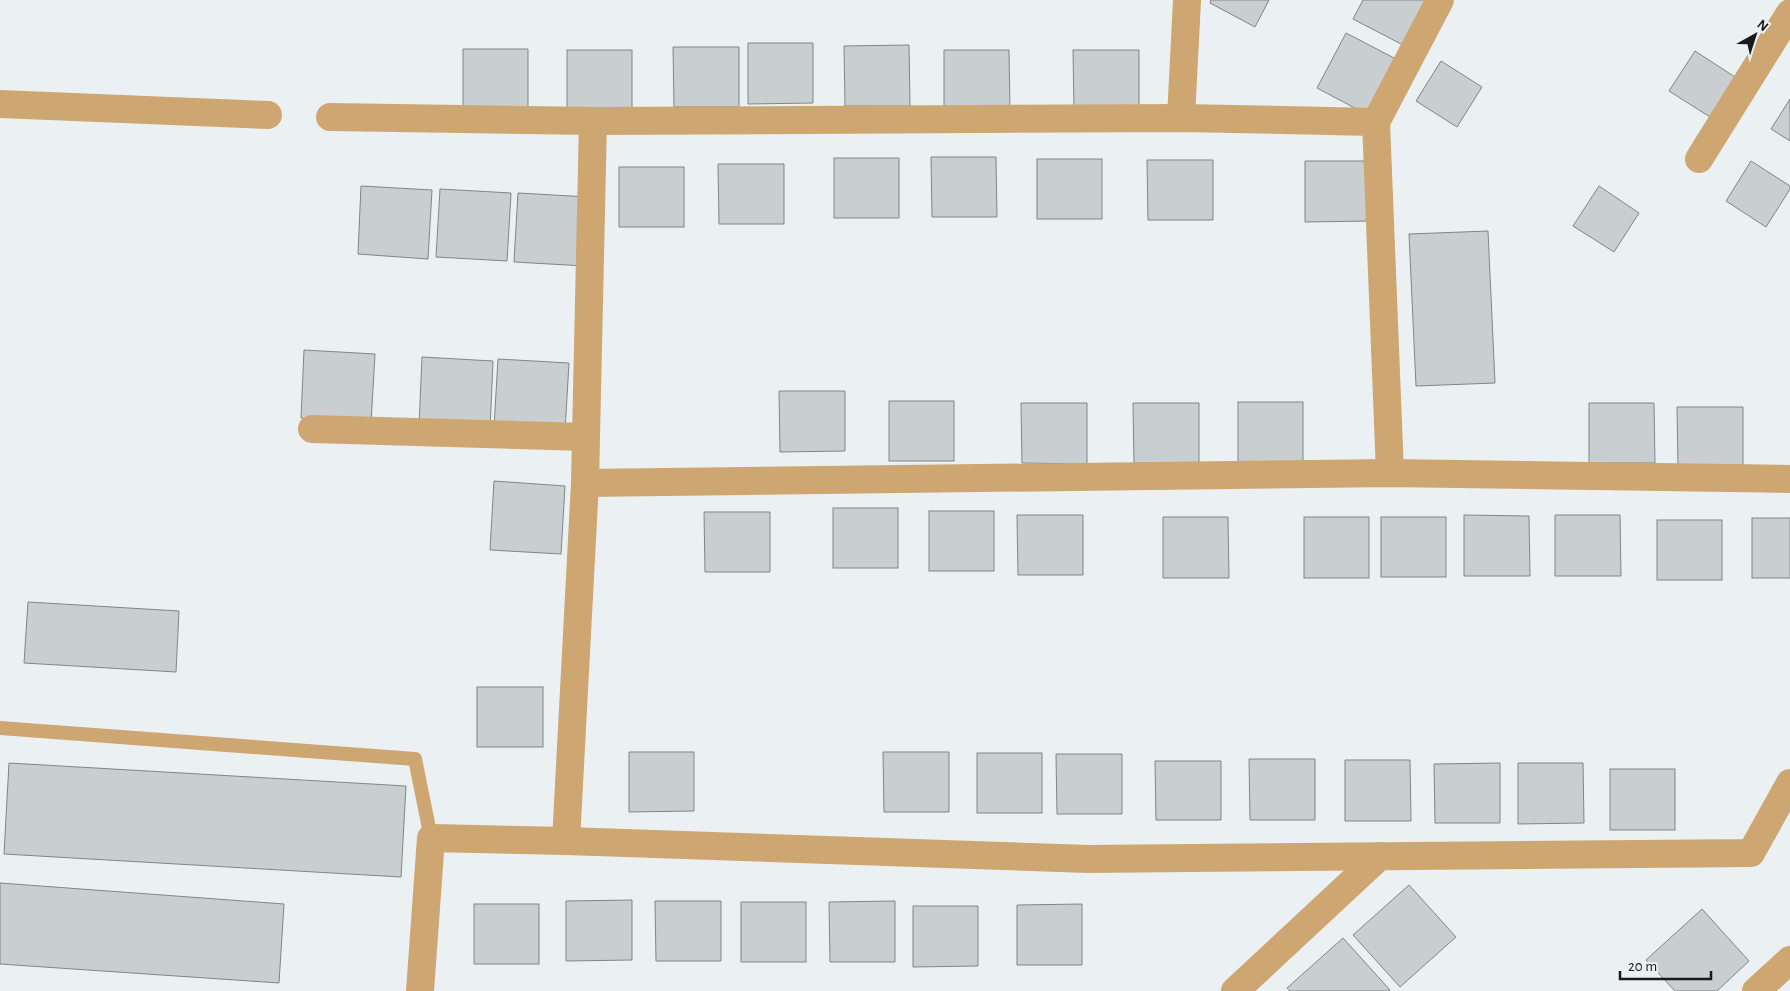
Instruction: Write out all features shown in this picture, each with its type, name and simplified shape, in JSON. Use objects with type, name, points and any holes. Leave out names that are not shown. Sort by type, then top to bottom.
[{"type":"street","points":[[1181,118],[1187,0]]},
{"type":"street","points":[[1390,473],[1376,122],[1440,0]]},
{"type":"street","points":[[1699,159],[1790,12]]},
{"type":"street","points":[[0,104],[268,115]]},
{"type":"street","points":[[330,116],[593,121],[1181,118],[1376,122]]},
{"type":"street","points":[[566,841],[585,483],[593,121]]},
{"type":"street","points":[[312,429],[586,437]]},
{"type":"street","points":[[585,483],[1390,473],[1790,479]]},
{"type":"street","points":[[420,991],[431,838],[1088,858],[1751,853],[1790,783]]},
{"type":"street","points":[[1235,991],[1380,856]]},
{"type":"street","points":[[1756,991],[1790,960]]},
{"type":"lane","points":[[0,728],[415,759],[431,838]]},
{"type":"building","points":[[1211,0],[1269,0],[1255,27],[1210,3]]},
{"type":"building","points":[[1363,0],[1426,0],[1403,45],[1353,19]]},
{"type":"building","points":[[1346,33],[1396,59],[1366,114],[1317,88]]},
{"type":"building","points":[[748,43],[813,43],[813,103],[748,104]]},
{"type":"building","points":[[909,45],[910,106],[845,106],[844,46]]},
{"type":"building","points":[[673,47],[739,47],[739,107],[674,107]]},
{"type":"building","points":[[463,49],[528,49],[528,109],[463,110]]},
{"type":"building","points":[[567,50],[632,50],[632,110],[567,110]]},
{"type":"building","points":[[944,50],[1009,50],[1010,110],[944,110]]},
{"type":"building","points":[[1073,50],[1139,50],[1139,110],[1074,110]]},
{"type":"building","points":[[1695,51],[1735,77],[1710,117],[1669,91]]},
{"type":"building","points":[[1441,61],[1482,87],[1457,127],[1416,101]]},
{"type":"building","points":[[1790,99],[1790,141],[1771,129]]},
{"type":"building","points":[[931,157],[996,157],[997,217],[932,217]]},
{"type":"building","points":[[834,158],[899,158],[899,218],[834,218]]},
{"type":"building","points":[[1037,159],[1102,159],[1102,219],[1037,219]]},
{"type":"building","points":[[1147,160],[1213,160],[1213,220],[1148,220]]},
{"type":"building","points":[[1305,161],[1370,161],[1371,221],[1305,222]]},
{"type":"building","points":[[1751,161],[1790,186],[1790,189],[1766,227],[1726,201]]},
{"type":"building","points":[[718,164],[784,164],[784,224],[719,224]]},
{"type":"building","points":[[619,167],[684,167],[684,227],[619,227]]},
{"type":"building","points":[[361,186],[432,190],[428,259],[358,254]]},
{"type":"building","points":[[1599,186],[1639,213],[1614,252],[1573,226]]},
{"type":"building","points":[[440,189],[511,193],[507,261],[436,257]]},
{"type":"building","points":[[518,193],[589,197],[585,266],[514,262]]},
{"type":"building","points":[[1488,231],[1495,383],[1416,386],[1409,234]]},
{"type":"building","points":[[304,350],[375,354],[371,423],[301,418]]},
{"type":"building","points":[[422,357],[493,361],[490,430],[419,426]]},
{"type":"building","points":[[498,359],[569,363],[565,431],[494,427]]},
{"type":"building","points":[[779,391],[845,391],[845,451],[780,452]]},
{"type":"building","points":[[889,401],[954,401],[954,461],[889,461]]},
{"type":"building","points":[[1238,402],[1303,402],[1303,462],[1238,462]]},
{"type":"building","points":[[1021,403],[1087,403],[1087,464],[1022,463]]},
{"type":"building","points":[[1133,403],[1199,403],[1199,463],[1134,463]]},
{"type":"building","points":[[1589,403],[1654,403],[1655,463],[1589,463]]},
{"type":"building","points":[[1677,407],[1743,407],[1743,467],[1678,467]]},
{"type":"building","points":[[494,481],[565,486],[561,554],[490,550]]},
{"type":"building","points":[[833,508],[898,508],[898,568],[833,568]]},
{"type":"building","points":[[929,511],[994,511],[994,571],[929,571]]},
{"type":"building","points":[[704,512],[770,512],[770,572],[705,572]]},
{"type":"building","points":[[1017,515],[1083,515],[1083,575],[1018,575]]},
{"type":"building","points":[[1464,515],[1529,516],[1530,576],[1464,576]]},
{"type":"building","points":[[1555,515],[1620,515],[1621,576],[1555,576]]},
{"type":"building","points":[[1163,517],[1228,517],[1229,578],[1163,578]]},
{"type":"building","points":[[1304,517],[1369,517],[1369,578],[1304,578]]},
{"type":"building","points":[[1381,517],[1446,517],[1446,577],[1381,577]]},
{"type":"building","points":[[1752,518],[1790,518],[1790,578],[1752,578]]},
{"type":"building","points":[[1657,520],[1722,520],[1722,580],[1657,580]]},
{"type":"building","points":[[28,602],[179,611],[176,672],[24,663]]},
{"type":"building","points":[[477,687],[543,687],[543,747],[477,747]]},
{"type":"building","points":[[629,752],[694,752],[694,811],[629,812]]},
{"type":"building","points":[[883,752],[949,752],[949,812],[884,812]]},
{"type":"building","points":[[977,753],[1042,753],[1042,813],[977,813]]},
{"type":"building","points":[[1056,754],[1122,754],[1122,814],[1057,814]]},
{"type":"building","points":[[1249,759],[1315,759],[1315,820],[1250,820]]},
{"type":"building","points":[[1345,760],[1410,760],[1411,821],[1345,821]]},
{"type":"building","points":[[1155,761],[1221,761],[1221,820],[1156,820]]},
{"type":"building","points":[[9,763],[406,786],[401,877],[4,854]]},
{"type":"building","points":[[1500,763],[1500,823],[1435,823],[1434,764]]},
{"type":"building","points":[[1518,763],[1583,763],[1584,823],[1518,824]]},
{"type":"building","points":[[1610,769],[1675,769],[1675,830],[1610,830]]},
{"type":"building","points":[[0,883],[284,904],[279,983],[0,964]]},
{"type":"building","points":[[1409,885],[1456,937],[1400,987],[1353,935]]},
{"type":"building","points":[[632,900],[632,960],[566,961],[566,901]]},
{"type":"building","points":[[655,901],[721,901],[721,961],[656,961]]},
{"type":"building","points":[[895,901],[895,962],[830,962],[829,902]]},
{"type":"building","points":[[741,902],[806,902],[806,962],[741,962]]},
{"type":"building","points":[[474,904],[539,904],[539,964],[474,964]]},
{"type":"building","points":[[1082,904],[1082,965],[1017,965],[1017,905]]},
{"type":"building","points":[[913,906],[978,906],[978,966],[913,967]]},
{"type":"building","points":[[1702,909],[1749,961],[1717,991],[1675,991],[1646,960]]},
{"type":"building","points":[[1343,938],[1390,990],[1290,991],[1287,988]]}]
